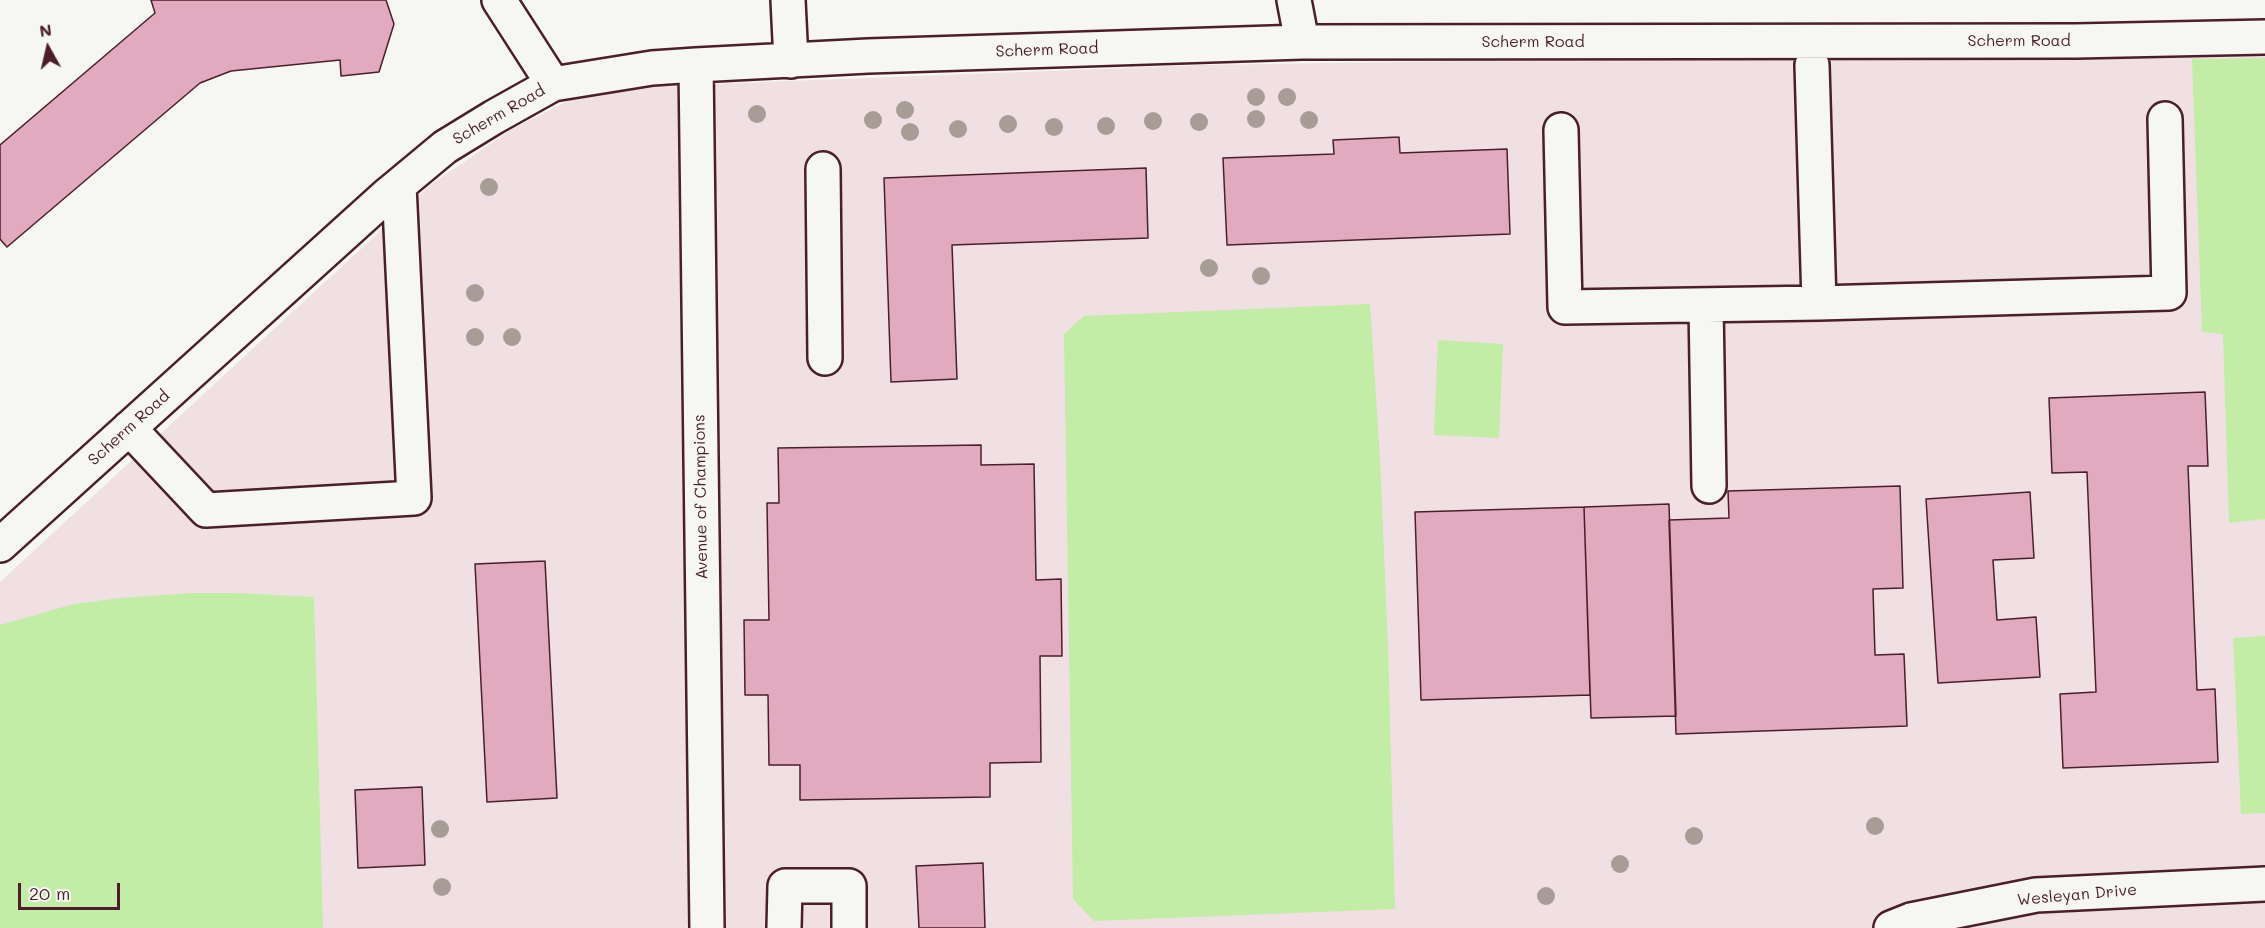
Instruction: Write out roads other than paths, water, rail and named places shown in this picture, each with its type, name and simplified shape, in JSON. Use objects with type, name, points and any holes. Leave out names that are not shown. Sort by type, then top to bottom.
[{"type":"street","points":[[788,0],[791,61]]},
{"type":"street","points":[[1293,0],[1302,42]]},
{"type":"street","points":[[503,2],[553,84]]},
{"type":"street","name":"Scherm Road","points":[[0,545],[445,147],[553,84],[652,68],[696,65],[879,56],[1302,42],[2076,41],[2265,37]]},
{"type":"street","name":"Avenue of Champions","points":[[696,65],[707,928]]},
{"type":"street","points":[[1812,65],[1819,303]]},
{"type":"street","points":[[1561,130],[1565,307],[1819,303],[2169,293],[2164,119]]},
{"type":"street","points":[[823,169],[825,358]]},
{"type":"street","points":[[129,428],[206,510],[414,498],[399,186]]},
{"type":"street","points":[[1707,305],[1709,486]]},
{"type":"street","name":"Wesleyan Drive","points":[[1891,928],[1911,920],[2036,895],[2265,884]]},
{"type":"street","points":[[784,928],[785,886],[849,886],[849,928]]}]
